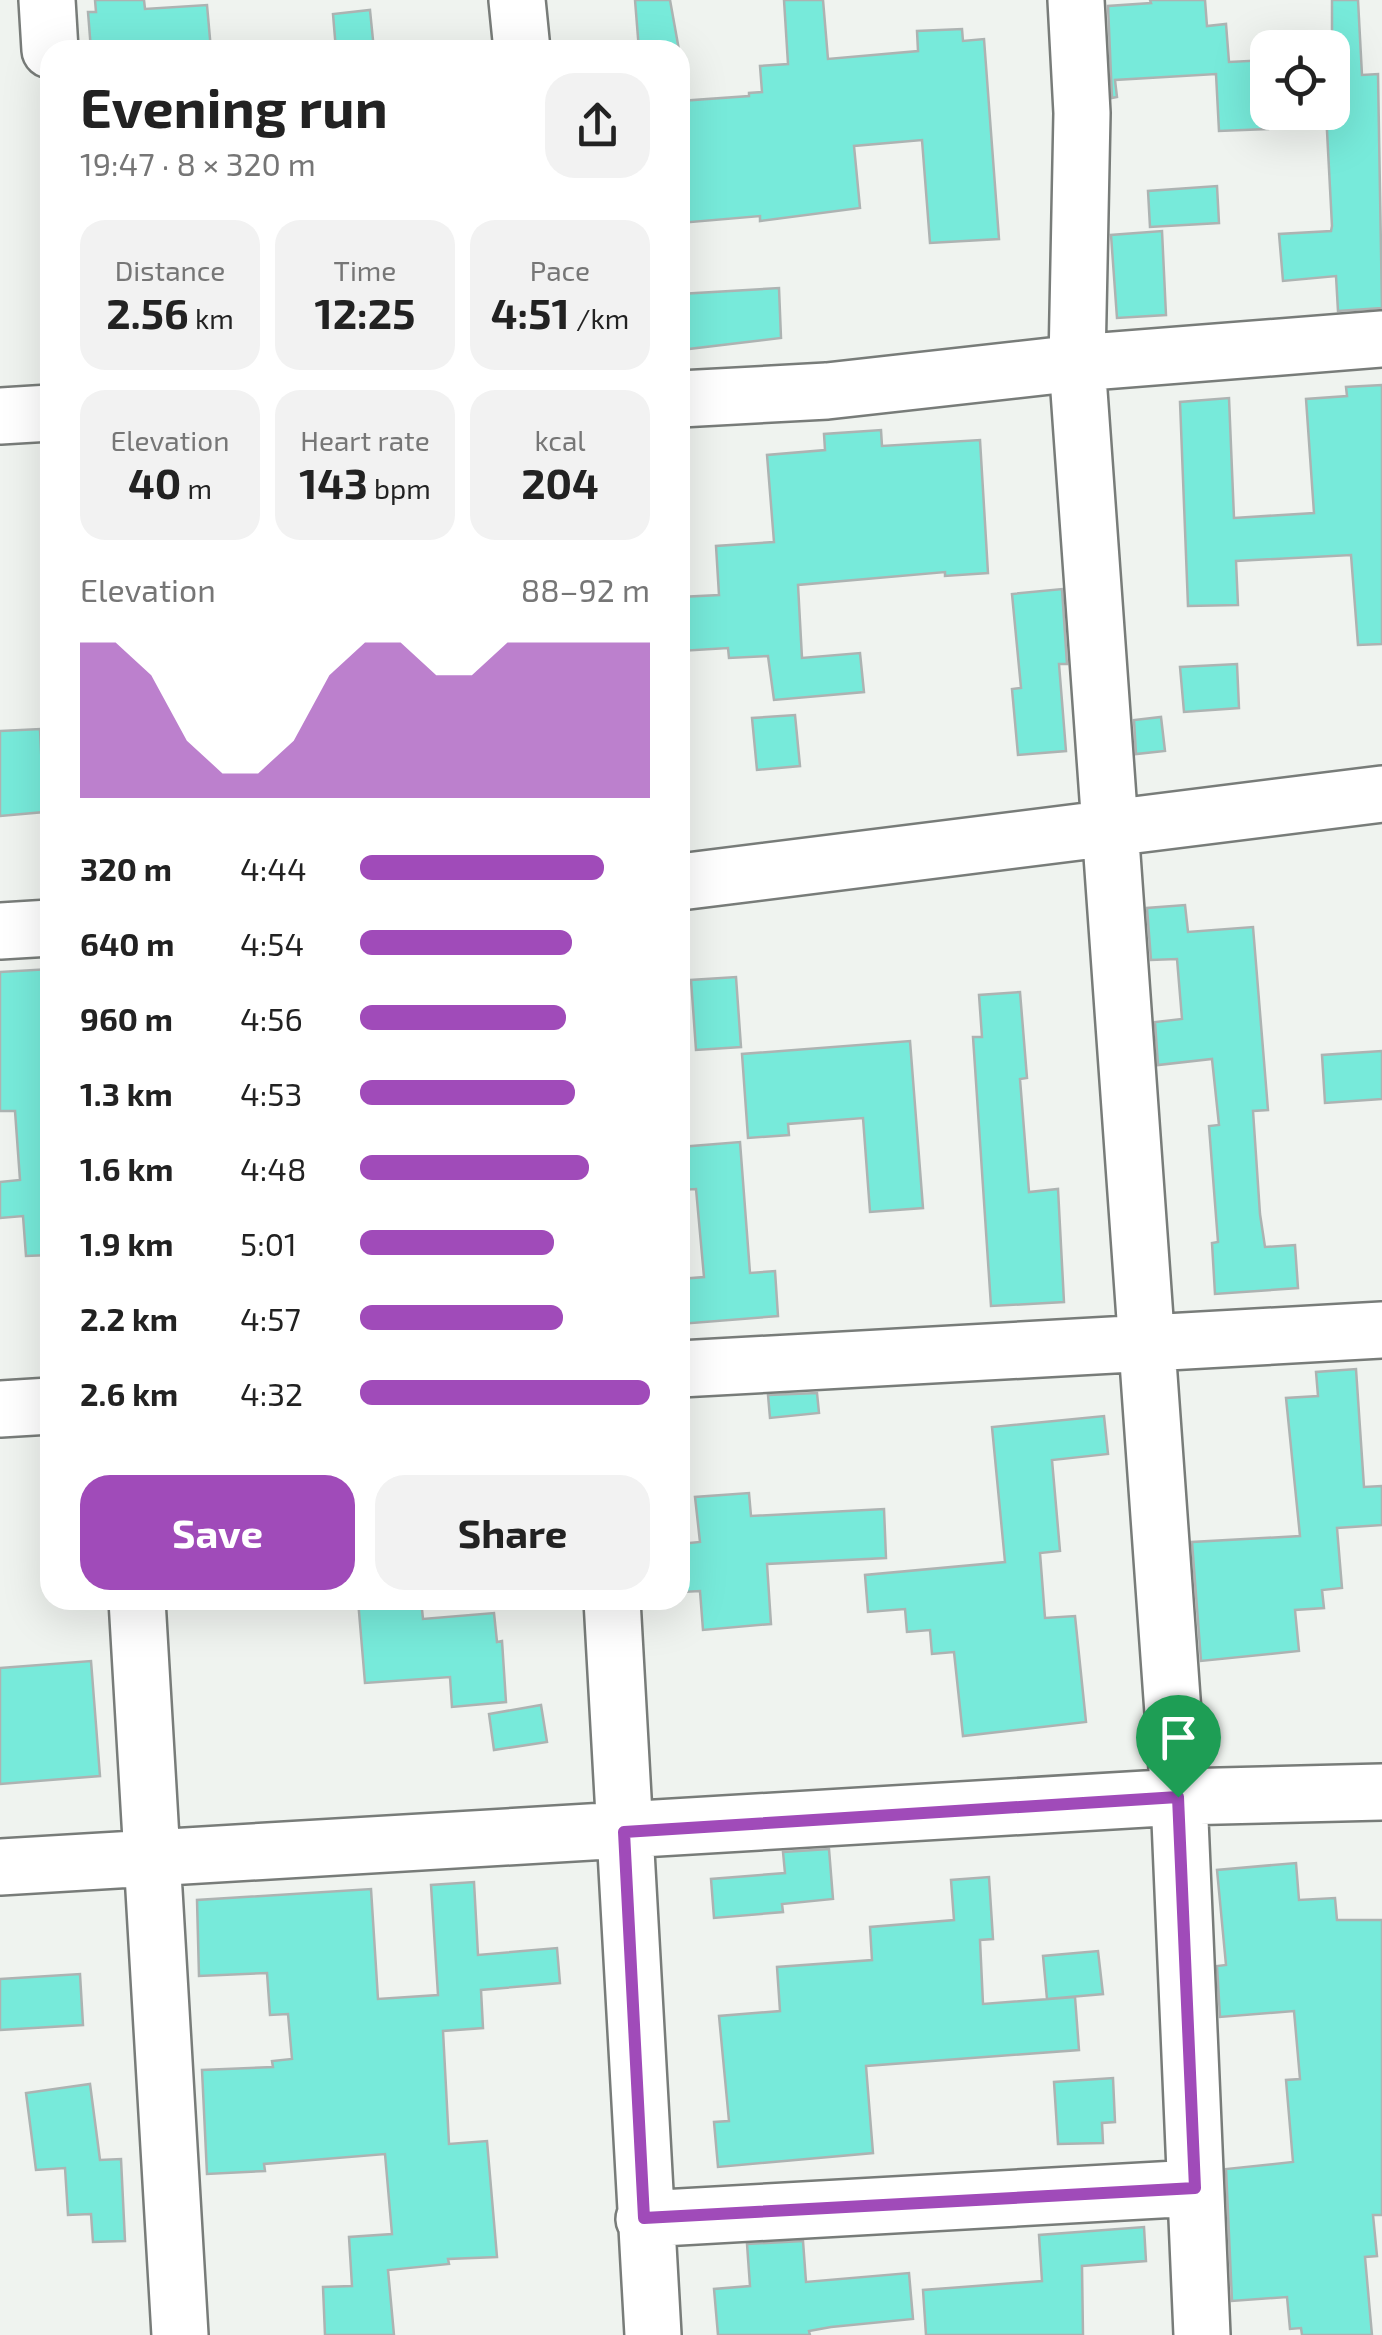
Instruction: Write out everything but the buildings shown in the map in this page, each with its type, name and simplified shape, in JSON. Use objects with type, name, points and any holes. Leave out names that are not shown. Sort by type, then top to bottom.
[{"type":"street","points":[[47,0],[49,40]]},
{"type":"street","points":[[516,0],[521,40]]},
{"type":"street","points":[[1076,0],[1082,114],[1077,363],[1178,1797],[1202,2335]]},
{"type":"street","points":[[690,399],[827,391],[1077,363],[1382,339]]},
{"type":"street","points":[[0,416],[40,414]]},
{"type":"street","points":[[690,881],[1382,794]]},
{"type":"street","points":[[0,931],[40,929]]},
{"type":"street","points":[[690,1367],[1382,1330]]},
{"type":"street","points":[[0,1409],[40,1407]]},
{"type":"street","points":[[138,1610],[180,2335]]},
{"type":"street","points":[[613,1610],[653,2335]]},
{"type":"street","points":[[0,1867],[1178,1797],[1382,1792]]},
{"type":"street","points":[[644,2218],[1195,2188]]},
{"type":"route","points":[[1178,1797],[1195,2188],[644,2218],[624,1832],[1178,1797]]}]
